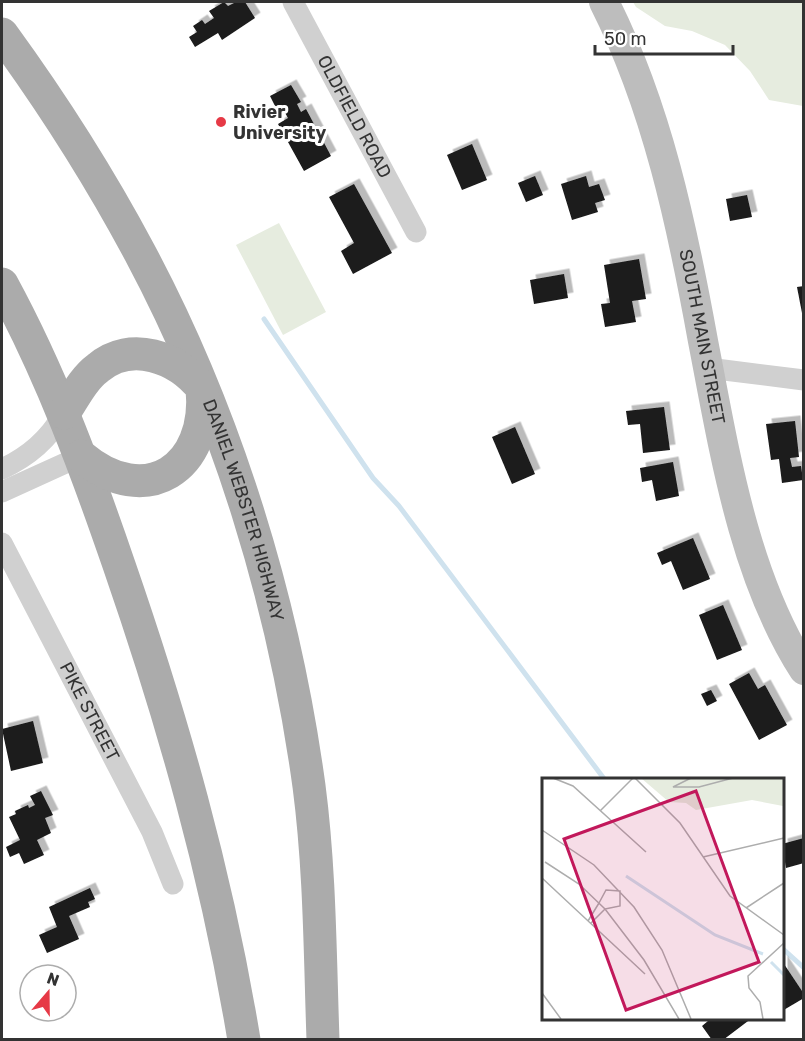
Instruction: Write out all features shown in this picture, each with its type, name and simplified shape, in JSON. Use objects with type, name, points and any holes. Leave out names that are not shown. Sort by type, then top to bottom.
[{"type":"main road","name":"DANIEL WEBSTER HIGHWAY","points":[[2,34],[55,110],[109,196],[155,282],[202,388],[243,498],[281,636],[299,722],[310,798],[318,890],[323,1040]]},
{"type":"main road","points":[[2,284],[64,413],[146,643],[183,763],[216,894],[244,1040]]},
{"type":"main road","points":[[64,413],[83,384],[98,368],[128,354],[148,354],[166,360],[185,371],[202,388],[203,411],[195,441],[186,457],[163,475],[145,481],[126,481],[99,469],[81,456]]},
{"type":"street","name":"OLDFIELD ROAD","points":[[293,2],[416,232]]},
{"type":"street","name":"SOUTH MAIN STREET","points":[[604,2],[626,49],[657,138],[685,245],[735,499],[763,585],[781,628],[804,669]]},
{"type":"street","points":[[708,368],[804,380]]},
{"type":"street","points":[[2,469],[27,456],[40,446],[64,413]]},
{"type":"street","points":[[2,492],[81,456]]},
{"type":"street","name":"PIKE STREET","points":[[2,543],[152,832],[173,884]]},
{"type":"shaded area","points":[[633,2],[803,2],[803,106],[769,100],[750,71],[725,45],[692,31],[665,26],[636,7]]},
{"type":"shaded area","points":[[279,223],[326,312],[283,335],[236,245]]},
{"type":"building","points":[[224,2],[228,6],[236,2],[245,2],[255,18],[222,40],[218,33],[195,47],[189,37],[197,32],[193,26],[202,20],[205,24],[214,18],[209,11]]},
{"type":"building","points":[[291,85],[301,102],[297,104],[301,112],[306,109],[331,156],[304,171],[278,124],[288,118],[284,111],[279,114],[270,96]]},
{"type":"building","points":[[472,144],[487,180],[462,190],[447,155]]},
{"type":"building","points":[[535,176],[543,195],[526,202],[518,183]]},
{"type":"building","points":[[586,176],[589,187],[599,184],[605,200],[595,203],[598,212],[572,220],[561,184]]},
{"type":"building","points":[[354,184],[392,253],[353,274],[341,251],[354,243],[329,197]]},
{"type":"building","points":[[747,195],[752,217],[730,221],[726,199]]},
{"type":"building","points":[[639,259],[646,299],[632,301],[636,322],[605,327],[601,304],[610,303],[604,265]]},
{"type":"building","points":[[564,274],[568,298],[534,304],[530,280]]},
{"type":"building","points":[[804,286],[804,313],[802,313],[797,287]]},
{"type":"building","points":[[664,407],[670,450],[643,453],[640,424],[628,425],[626,411]]},
{"type":"building","points":[[795,421],[799,457],[790,458],[792,467],[801,466],[803,480],[782,483],[779,459],[771,460],[766,424]]},
{"type":"building","points":[[515,427],[535,474],[512,484],[492,437]]},
{"type":"building","points":[[673,462],[679,496],[656,501],[652,480],[642,482],[640,468]]},
{"type":"building","points":[[693,538],[710,579],[683,590],[671,561],[662,565],[657,553]]},
{"type":"building","points":[[723,605],[742,650],[717,660],[699,615]]},
{"type":"building","points":[[749,673],[758,689],[765,685],[787,725],[759,740],[729,684]]},
{"type":"building","points":[[711,690],[717,701],[707,706],[701,694]]},
{"type":"building","points":[[33,721],[43,763],[11,771],[2,729]]},
{"type":"building","points":[[41,791],[53,815],[45,818],[51,833],[37,840],[44,855],[24,864],[19,853],[10,857],[6,847],[20,840],[9,817],[16,814],[15,811],[28,805],[29,808],[35,805],[30,796]]},
{"type":"building","points":[[804,838],[804,863],[786,868],[784,843]]},
{"type":"building","points":[[90,888],[95,899],[88,902],[90,907],[69,916],[79,939],[47,953],[39,935],[57,927],[49,907]]},
{"type":"building","points":[[784,964],[804,994],[804,998],[784,1010]]},
{"type":"building","points":[[749,1020],[723,1040],[712,1040],[702,1026],[708,1021]]},
{"type":"waterway","points":[[264,319],[373,478],[399,506],[603,778]]},
{"type":"waterway","points":[[784,950],[804,968]]},
{"type":"place","name":"Rivier University","points":[[221,122]]}]
